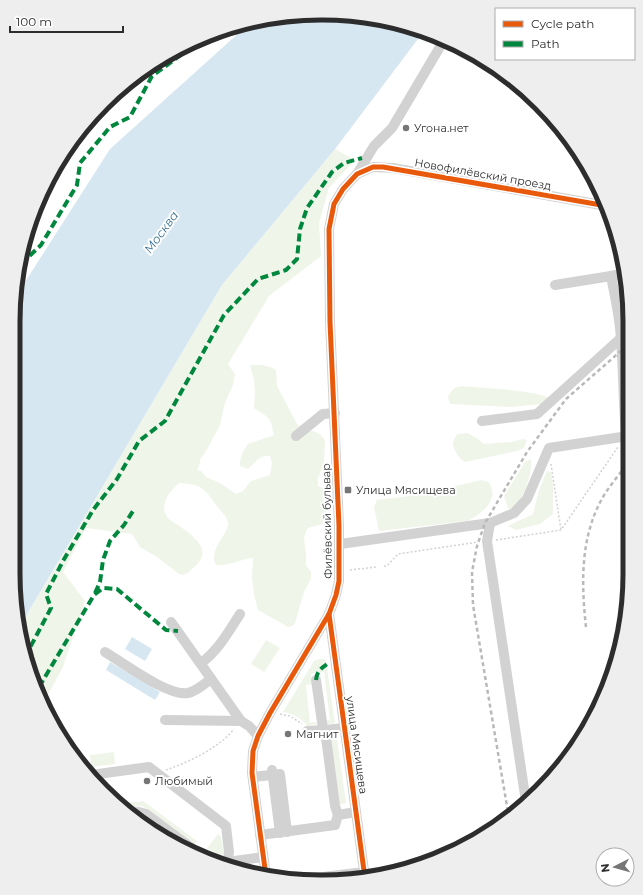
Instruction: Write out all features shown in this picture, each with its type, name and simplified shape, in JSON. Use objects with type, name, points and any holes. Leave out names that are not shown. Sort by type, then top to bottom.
[{"type":"street","points":[[357,174],[374,146],[392,128],[441,45]]},
{"type":"street","name":"Новофилёвский проезд","points":[[357,174],[373,167],[393,168],[599,205]]},
{"type":"street","name":"Филёвский бульвар","points":[[265,869],[253,777],[253,751],[258,736],[278,699],[329,614],[339,581],[340,544],[330,322],[329,229],[334,204],[343,189],[357,174]]},
{"type":"street","points":[[555,285],[619,274]]},
{"type":"street","points":[[611,276],[623,356]]},
{"type":"street","points":[[482,421],[537,414],[621,338]]},
{"type":"street","points":[[296,436],[323,414],[335,413]]},
{"type":"street","points":[[340,544],[490,523],[514,514],[527,499],[549,448],[623,437]]},
{"type":"street","points":[[490,523],[487,541],[525,796]]},
{"type":"street","points":[[201,664],[223,640],[240,614]]},
{"type":"street","name":"улица Мясищева","points":[[329,614],[364,871]]},
{"type":"street","points":[[171,622],[240,721],[249,726],[258,736]]},
{"type":"street","points":[[105,652],[168,690],[186,693],[195,691],[211,679]]},
{"type":"street","points":[[260,835],[335,825],[338,815],[335,806],[316,680]]},
{"type":"street","points":[[165,720],[240,721]]},
{"type":"street","points":[[307,731],[344,728]]},
{"type":"street","points":[[97,774],[150,767],[226,826],[229,852],[225,859]]},
{"type":"street","points":[[272,770],[284,832]]},
{"type":"street","points":[[253,777],[280,774],[284,832]]},
{"type":"street","points":[[137,812],[146,814],[177,838]]},
{"type":"street","points":[[338,815],[356,812]]},
{"type":"street","points":[[231,861],[264,857]]},
{"type":"path","points":[[551,463],[561,530],[623,442]]},
{"type":"path","points":[[384,566],[387,566],[398,554]]},
{"type":"path","points":[[350,570],[376,567]]},
{"type":"path","points":[[280,714],[290,716],[302,724],[307,731]]},
{"type":"path","points":[[157,773],[173,768],[204,753],[229,735],[240,721]]},
{"type":"shaded area","points":[[335,149],[355,160],[329,188],[319,223],[321,256],[269,296],[228,364],[235,374],[233,385],[225,403],[220,425],[205,453],[200,459],[197,470],[201,471],[206,477],[220,483],[236,494],[243,491],[251,481],[270,475],[272,463],[270,456],[260,458],[248,469],[240,466],[240,460],[248,444],[274,435],[269,419],[254,408],[254,380],[250,365],[262,365],[276,370],[277,386],[297,424],[300,427],[319,434],[325,441],[324,464],[318,478],[318,486],[326,492],[327,508],[322,524],[308,528],[304,538],[306,565],[311,572],[311,579],[304,592],[295,623],[288,627],[258,610],[252,578],[253,558],[224,565],[216,565],[214,554],[227,527],[227,519],[208,494],[200,487],[179,483],[166,499],[164,504],[165,513],[168,518],[193,536],[201,546],[202,557],[189,572],[183,575],[179,574],[157,557],[140,547],[132,534],[86,528],[63,572],[85,601],[63,667],[47,697],[30,652],[24,619],[222,285]]},
{"type":"shaded area","points":[[462,386],[520,391],[549,398],[543,404],[510,407],[450,404],[448,397],[451,392],[455,388]]},
{"type":"shaded area","points":[[468,433],[484,444],[511,442],[523,439],[527,440],[524,448],[517,451],[465,462],[457,454],[453,441],[457,434]]},
{"type":"shaded area","points":[[531,459],[529,479],[523,495],[515,507],[511,510],[508,508],[504,496],[525,462]]},
{"type":"shaded area","points":[[547,471],[551,472],[553,483],[553,514],[540,524],[516,530],[508,526],[533,514],[539,490]]},
{"type":"shaded area","points":[[481,480],[489,482],[493,493],[491,501],[486,508],[467,521],[379,531],[374,507],[377,500],[418,495]]},
{"type":"shaded area","points":[[266,640],[280,648],[264,672],[251,664]]},
{"type":"shaded area","points":[[325,659],[326,661],[335,723],[324,725],[324,721],[330,720],[324,672],[311,674],[312,684],[306,685],[310,723],[316,722],[317,724],[307,726],[296,716],[283,712],[314,661]]},
{"type":"shaded area","points":[[336,732],[346,803],[337,805],[330,733]]},
{"type":"shaded area","points":[[114,752],[115,764],[91,767],[90,755]]},
{"type":"shaded area","points":[[143,801],[197,841],[194,845],[142,806],[132,808],[126,803]]},
{"type":"shaded area","points":[[218,834],[221,837],[224,854],[219,855],[207,848]]},
{"type":"water","name":"Москва","points":[[322,20],[380,26],[400,30],[420,37],[335,149],[222,285],[24,619],[20,574],[20,322],[23,286],[110,149],[242,30],[282,23]]},
{"type":"water","points":[[132,637],[152,649],[145,661],[125,649]]},
{"type":"water","points":[[110,662],[160,692],[155,700],[106,670]]},
{"type":"railway","points":[[508,811],[473,605],[472,572],[477,546],[485,523],[527,452],[566,399],[623,349]]},
{"type":"railway","points":[[586,627],[583,575],[587,541],[597,508],[606,492],[623,470]]},
{"type":"marked path","points":[[27,258],[41,245],[77,185],[80,163],[110,127],[130,117],[152,76],[182,54]]},
{"type":"marked path","points":[[29,649],[51,608],[46,594],[63,561],[93,510],[117,479],[139,441],[165,421],[224,315],[258,279],[286,270],[297,259],[300,229],[307,208],[332,172],[344,163],[362,158]]},
{"type":"marked path","points":[[95,593],[100,582],[103,560],[110,541],[124,525],[133,511]]},
{"type":"marked path","points":[[41,684],[94,595],[103,588],[117,589],[166,630],[178,631]]},
{"type":"marked path","points":[[316,680],[319,671],[330,662]]},
{"type":"cycle path","points":[[265,869],[252,773],[253,751],[258,736],[270,713],[329,614],[339,581],[339,526],[330,322],[329,229],[334,204],[343,189],[357,174],[373,167],[383,167],[599,205]]},
{"type":"cycle path","points":[[329,614],[364,872]]},
{"type":"place","name":"Угона.нет","points":[[406,128]]},
{"type":"place","name":"Улица Мясищева","points":[[348,490]]},
{"type":"place","name":"Магнит","points":[[288,734]]},
{"type":"place","name":"Любимый","points":[[147,781]]}]
